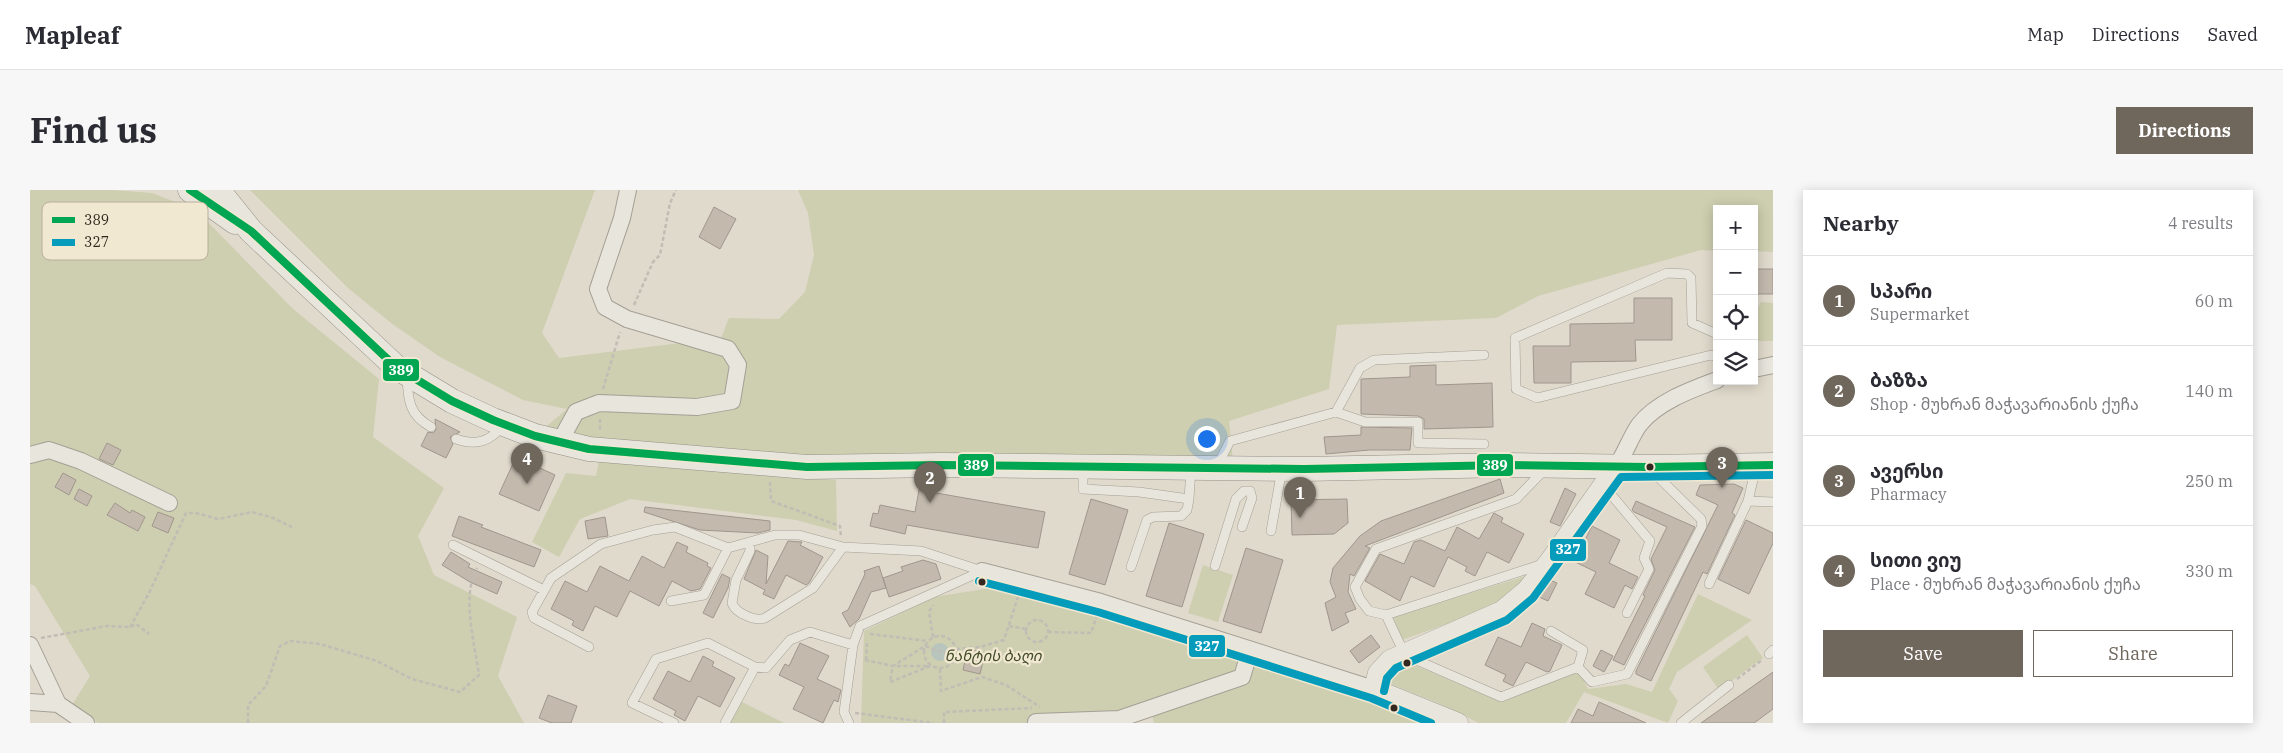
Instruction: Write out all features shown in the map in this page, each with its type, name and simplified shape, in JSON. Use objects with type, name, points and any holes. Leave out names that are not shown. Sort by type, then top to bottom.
[{"type":"main road","points":[[190,190],[207,202]]},
{"type":"main road","points":[[218,190],[251,232],[380,354],[407,374],[452,401],[504,424],[559,443],[589,449],[769,465],[1215,468],[1251,477],[1282,468],[1550,465],[1609,476],[1648,468],[1765,464]]},
{"type":"main road","points":[[208,202],[251,232]]},
{"type":"street","points":[[559,443],[576,412],[599,403],[697,407],[732,401],[738,365],[728,349],[627,319],[605,307],[598,289],[622,218],[628,190]]},
{"type":"street","points":[[1758,368],[1773,365]]},
{"type":"street","points":[[1374,689],[1378,673],[1390,660],[1502,611],[1527,590],[1549,562],[1609,476],[1639,425],[1658,408],[1689,390],[1713,381]]},
{"type":"street","points":[[30,455],[49,450],[73,458],[169,502]]},
{"type":"street","points":[[982,571],[1102,602],[1374,689],[1457,723]]},
{"type":"street","points":[[35,642],[58,704]]},
{"type":"street","points":[[1036,722],[1119,719],[1242,677],[1250,650]]},
{"type":"street","points":[[30,702],[58,704],[86,723]]},
{"type":"lane","points":[[1713,332],[1692,323],[1691,278],[1686,274],[1667,272],[1515,338],[1516,389],[1537,398],[1713,355]]},
{"type":"lane","points":[[1336,412],[1360,368],[1374,360],[1484,355]]},
{"type":"lane","points":[[407,374],[408,398],[412,412],[421,421],[431,426]]},
{"type":"lane","points":[[1215,468],[1230,441],[1336,412],[1365,422],[1418,422],[1418,442],[1484,444]]},
{"type":"lane","points":[[456,439],[469,444],[482,442],[489,439],[504,424]]},
{"type":"lane","points":[[1230,441],[1233,461],[1251,477],[1252,498],[1242,527]]},
{"type":"lane","points":[[1709,584],[1765,464]]},
{"type":"lane","points":[[1549,562],[1386,614],[1369,610],[1360,599],[1355,587],[1376,549],[1516,499],[1550,465]]},
{"type":"lane","points":[[1083,468],[1083,489],[1139,492],[1189,499]]},
{"type":"lane","points":[[1131,567],[1147,520],[1153,517],[1181,516],[1187,510],[1191,468]]},
{"type":"lane","points":[[1271,531],[1282,468]]},
{"type":"lane","points":[[1578,667],[1592,682],[1628,674],[1702,526],[1701,520],[1648,468]]},
{"type":"lane","points":[[1609,476],[1650,541],[1644,558],[1649,569],[1627,613]]},
{"type":"lane","points":[[1215,566],[1236,499],[1244,491],[1251,477]]},
{"type":"lane","points":[[1748,501],[1773,502]]},
{"type":"lane","points":[[589,647],[532,616],[532,612],[544,590],[551,578],[601,544],[653,530],[676,527],[728,548],[776,536],[799,535],[843,547],[921,551],[982,571]]},
{"type":"lane","points":[[750,542],[750,551],[736,580],[732,603],[736,609],[756,619],[765,618],[813,588],[843,547]]},
{"type":"lane","points":[[453,545],[544,590]]},
{"type":"lane","points":[[671,601],[704,595],[728,548]]},
{"type":"lane","points":[[849,723],[844,712],[853,645],[860,626],[982,571]]},
{"type":"lane","points":[[1386,614],[1405,655],[1499,696],[1578,667]]},
{"type":"lane","points":[[1551,631],[1583,650],[1578,667]]},
{"type":"lane","points":[[674,723],[632,703],[656,659],[708,644],[755,667],[766,668],[790,640],[810,632],[853,645]]},
{"type":"lane","points":[[725,723],[755,667]]},
{"type":"lane","points":[[1681,723],[1729,685]]},
{"type":"path","points":[[769,465],[771,500],[840,526],[843,547]]},
{"type":"path","points":[[130,626],[149,593],[186,514],[196,512],[218,519],[252,512],[271,517],[292,527]]},
{"type":"path","points":[[248,723],[248,705],[266,686],[280,646],[290,641],[320,644],[377,662],[412,679],[460,692],[479,675],[470,613],[470,579],[482,559]]},
{"type":"path","points":[[956,649],[980,647],[1004,640],[1024,581]]},
{"type":"path","points":[[933,637],[929,612],[939,597],[937,591]]},
{"type":"path","points":[[1048,632],[1090,633],[1102,602]]},
{"type":"path","points":[[1041,620],[1045,623],[1048,632],[1042,640],[1037,642],[1028,638],[1026,629],[1031,621],[1041,620]]},
{"type":"path","points":[[35,642],[107,626],[130,626],[136,624],[149,634]]},
{"type":"path","points":[[1009,626],[1026,629]]},
{"type":"path","points":[[866,660],[867,634],[928,641]]},
{"type":"path","points":[[852,660],[866,660],[892,666],[930,666],[940,669],[951,664],[956,657],[956,649],[952,640],[943,636],[933,637],[928,641],[923,653],[930,666]]},
{"type":"path","points":[[925,646],[956,657]]},
{"type":"path","points":[[892,666],[925,646]]},
{"type":"path","points":[[1729,685],[1754,669],[1771,652]]},
{"type":"path","points":[[892,666],[890,682],[930,666]]},
{"type":"path","points":[[940,669],[941,691],[982,677],[1006,685],[1041,707],[944,712],[944,723]]},
{"type":"path","points":[[844,712],[933,723]]},
{"type":"green space","points":[[30,190],[113,190],[152,193],[175,202],[42,202],[42,260],[208,260],[208,222],[292,308],[379,379],[373,437],[444,488],[418,536],[434,575],[517,617],[498,676],[524,723],[98,723],[72,705],[90,676],[35,586],[30,584]]},
{"type":"green space","points":[[250,190],[595,190],[542,333],[559,358],[721,338],[729,318],[779,319],[805,292],[814,255],[808,213],[798,190],[1773,190],[1773,252],[1758,251],[1758,205],[1713,205],[1713,251],[1701,250],[1538,296],[1496,318],[1337,325],[1329,389],[1229,421],[1233,461],[941,465],[535,436],[567,409],[523,400],[440,357],[391,323],[348,288]]},
{"type":"green space","points":[[1761,302],[1773,303],[1773,341],[1758,341],[1758,308]]},
{"type":"green space","points":[[599,461],[836,480],[837,531],[796,520],[630,499],[580,519],[559,557],[532,542],[566,473],[596,476]]},
{"type":"green space","points":[[1203,565],[1233,575],[1218,622],[1188,613]]},
{"type":"green space","points":[[1526,576],[1500,605],[1402,640],[1393,617]]},
{"type":"green space","name":"ნანტის ბაღი","points":[[997,587],[1244,661],[1239,675],[1120,714],[1032,723],[861,723],[864,631],[934,597]]},
{"type":"green space","points":[[1698,594],[1752,620],[1677,672],[1669,689],[1678,701],[1668,723],[1584,692],[1566,723],[1479,723],[1438,703],[1388,683],[1390,674],[1394,669],[1409,663],[1502,702],[1580,671],[1588,689],[1626,684],[1652,692]]},
{"type":"green space","points":[[1747,635],[1763,658],[1719,690],[1703,667]]},
{"type":"green space","points":[[1251,663],[1437,723],[1154,723],[1152,713]]},
{"type":"green space","points":[[738,700],[784,723],[725,723]]},
{"type":"shaded area","points":[[940,643],[946,646],[949,652],[946,658],[940,661],[934,658],[931,652],[934,646]]},
{"type":"building","points":[[714,207],[736,219],[720,249],[699,237]]},
{"type":"building","points":[[1758,269],[1773,269],[1773,294],[1758,294]]},
{"type":"building","points":[[1634,298],[1672,298],[1672,340],[1635,340],[1636,361],[1571,362],[1571,383],[1534,383],[1533,346],[1570,346],[1570,324],[1634,323]]},
{"type":"building","points":[[1436,365],[1436,385],[1492,383],[1493,427],[1424,429],[1424,419],[1418,416],[1361,414],[1361,379],[1410,377],[1410,366]]},
{"type":"building","points":[[435,419],[460,432],[450,437],[453,444],[446,458],[421,446],[428,432],[433,433],[436,430]]},
{"type":"building","points":[[1361,427],[1412,428],[1410,450],[1369,450],[1326,454],[1324,437],[1361,435]]},
{"type":"building","points":[[107,443],[121,450],[113,465],[99,459]]},
{"type":"building","points":[[516,457],[555,475],[539,511],[499,494]]},
{"type":"building","points":[[63,473],[76,480],[69,495],[55,487]]},
{"type":"building","points":[[1500,479],[1504,493],[1365,546],[1370,548],[1354,576],[1350,574],[1348,592],[1356,609],[1345,613],[1349,622],[1332,631],[1325,603],[1336,597],[1330,582],[1333,568],[1360,536],[1381,521]]},
{"type":"building","points":[[1734,484],[1743,488],[1732,513],[1735,515],[1707,574],[1703,572],[1651,681],[1636,674],[1718,505],[1696,495],[1700,485]]},
{"type":"building","points":[[1565,488],[1576,494],[1560,526],[1550,522]]},
{"type":"building","points":[[79,489],[92,496],[87,506],[74,499]]},
{"type":"building","points":[[919,490],[1045,512],[1038,548],[907,525],[905,534],[870,526],[873,513],[878,514],[880,505],[915,512]]},
{"type":"building","points":[[1091,499],[1128,510],[1105,585],[1069,574]]},
{"type":"building","points":[[1347,499],[1348,523],[1334,534],[1292,535],[1291,500]]},
{"type":"building","points":[[1636,501],[1695,527],[1624,665],[1613,660],[1645,596],[1643,595],[1655,570],[1651,559],[1667,527],[1634,512],[1632,510]]},
{"type":"building","points":[[115,503],[130,513],[132,510],[145,517],[138,531],[107,515]]},
{"type":"building","points":[[645,507],[770,521],[770,530],[758,533],[700,530],[644,512]]},
{"type":"building","points":[[158,512],[174,518],[168,533],[152,526]]},
{"type":"building","points":[[1494,513],[1503,518],[1501,522],[1524,534],[1509,563],[1487,552],[1475,576],[1465,571],[1467,567],[1448,557],[1434,587],[1411,576],[1400,601],[1365,581],[1380,554],[1404,564],[1414,542],[1421,540],[1445,551],[1457,527],[1479,539]]},
{"type":"building","points":[[459,516],[483,525],[481,527],[541,550],[534,567],[452,536]]},
{"type":"building","points":[[605,517],[608,536],[588,539],[585,521]]},
{"type":"building","points":[[1746,520],[1773,533],[1773,543],[1749,594],[1718,579]]},
{"type":"building","points":[[1169,523],[1204,534],[1182,607],[1146,596]]},
{"type":"building","points":[[1592,526],[1620,540],[1609,563],[1638,577],[1632,589],[1625,585],[1614,608],[1585,594],[1596,572],[1571,560],[1577,548],[1580,550]]},
{"type":"building","points":[[788,541],[802,542],[800,545],[823,557],[809,583],[806,585],[786,575],[774,599],[763,594],[765,590],[744,579],[756,550],[768,556],[766,584]]},
{"type":"building","points":[[677,542],[688,547],[686,552],[708,563],[707,566],[711,568],[700,589],[691,591],[672,581],[659,606],[630,591],[617,617],[595,606],[583,631],[572,625],[574,621],[551,609],[565,581],[587,592],[600,566],[629,581],[642,556],[664,568]]},
{"type":"building","points":[[1246,548],[1283,560],[1261,633],[1223,621]]},
{"type":"building","points":[[451,552],[470,564],[468,567],[502,582],[497,594],[470,582],[442,565]]},
{"type":"building","points":[[923,560],[936,564],[941,579],[889,597],[883,578],[903,571],[901,567]]},
{"type":"building","points":[[879,566],[886,588],[871,592],[859,619],[850,627],[842,613],[848,610],[865,574],[864,571]]},
{"type":"building","points":[[722,574],[730,578],[728,588],[713,618],[703,613]]},
{"type":"building","points":[[1550,580],[1557,583],[1548,601],[1537,596]]},
{"type":"building","points":[[1532,623],[1545,629],[1543,636],[1562,645],[1550,671],[1547,672],[1526,662],[1513,686],[1503,681],[1506,675],[1485,665],[1498,637],[1521,647]]},
{"type":"building","points":[[1371,635],[1380,647],[1359,663],[1350,651]]},
{"type":"building","points":[[800,643],[829,656],[817,679],[841,690],[838,702],[834,700],[823,723],[793,709],[804,687],[779,675],[785,664],[789,666]]},
{"type":"building","points":[[968,649],[985,653],[980,674],[963,670]]},
{"type":"building","points":[[1601,650],[1613,656],[1604,672],[1593,666]]},
{"type":"building","points":[[703,656],[714,662],[712,666],[735,678],[720,707],[698,696],[685,721],[674,715],[676,711],[653,699],[668,671],[690,682]]},
{"type":"building","points":[[1773,672],[1773,709],[1754,723],[1701,723]]},
{"type":"building","points":[[548,695],[577,706],[571,723],[552,723],[539,718]]},
{"type":"building","points":[[1599,702],[1646,723],[1571,723],[1578,709],[1593,716]]},
{"type":"transit line","name":"389","points":[[190,190],[208,202]]},
{"type":"transit line","name":"389","points":[[208,202],[251,231],[396,367],[452,401],[493,420],[535,436],[589,449],[807,467],[942,465],[1304,469],[1508,465],[1648,467],[1773,465]]},
{"type":"transit line","name":"327","points":[[1384,691],[1387,678],[1396,668],[1507,620],[1533,598],[1621,477],[1773,475]]},
{"type":"transit line","name":"327","points":[[979,581],[1098,612],[1371,698],[1431,723]]},
{"type":"place","name":"სითი ვიუ","points":[[527,484]]},
{"type":"place","name":"ავერსი","points":[[1722,488]]},
{"type":"place","name":"ბაზზა","points":[[930,503]]},
{"type":"place","name":"სპარი","points":[[1300,518]]}]
